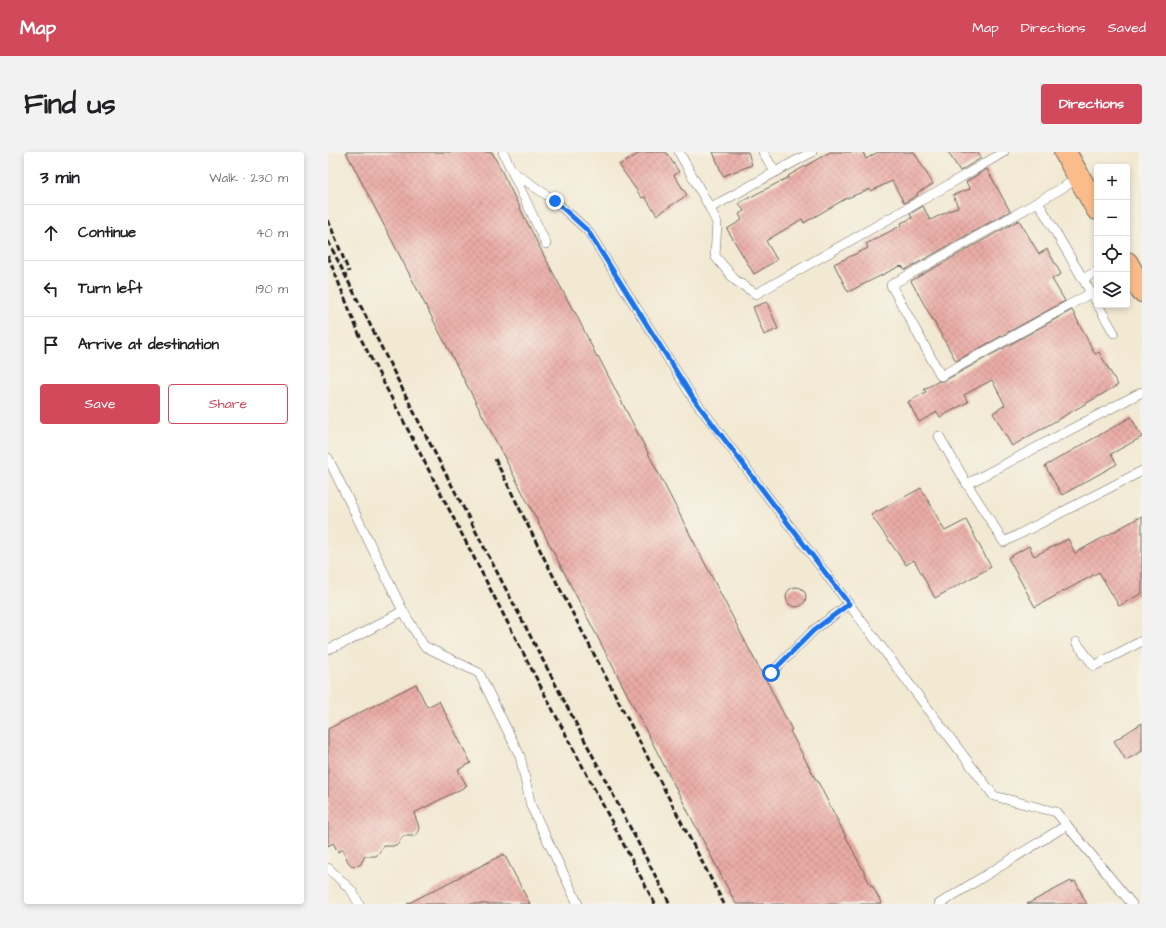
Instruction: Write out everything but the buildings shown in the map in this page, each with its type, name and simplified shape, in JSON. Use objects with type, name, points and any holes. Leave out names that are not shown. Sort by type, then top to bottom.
[{"type":"main road","points":[[1065,152],[1094,204]]},
{"type":"main road","points":[[1130,269],[1142,291]]},
{"type":"lane","points":[[503,152],[546,244]]},
{"type":"lane","points":[[679,152],[717,223],[716,256],[735,280],[756,294],[1004,152]]},
{"type":"lane","points":[[763,152],[775,172]]},
{"type":"lane","points":[[710,208],[812,152]]},
{"type":"lane","points":[[512,171],[555,201],[588,231],[693,398],[994,796],[1056,812],[1132,904]]},
{"type":"lane","points":[[1080,178],[891,285],[941,376],[1091,293]]},
{"type":"lane","points":[[1038,202],[1094,298]]},
{"type":"lane","points":[[1083,279],[1095,272]]},
{"type":"lane","points":[[1099,308],[1114,332]]},
{"type":"lane","points":[[967,484],[1142,392]]},
{"type":"lane","points":[[939,436],[967,484],[1004,542],[1142,471]]},
{"type":"lane","points":[[328,458],[403,611],[424,646],[479,673],[520,756],[531,806],[578,904]]},
{"type":"lane","points":[[771,673],[814,630],[849,604]]},
{"type":"lane","points":[[328,649],[350,640],[403,611]]},
{"type":"lane","points":[[1076,642],[1094,666],[1142,641]]},
{"type":"lane","points":[[939,904],[1067,826]]},
{"type":"lane","points":[[328,868],[352,891],[360,904]]},
{"type":"railway","points":[[328,220],[349,272]]},
{"type":"railway","points":[[328,241],[424,432],[670,904]]},
{"type":"railway","points":[[328,256],[361,339],[655,904]]},
{"type":"railway","points":[[495,459],[546,562],[724,904]]},
{"type":"route","points":[[555,201],[588,231],[693,398],[849,604],[814,630],[771,673]]}]
